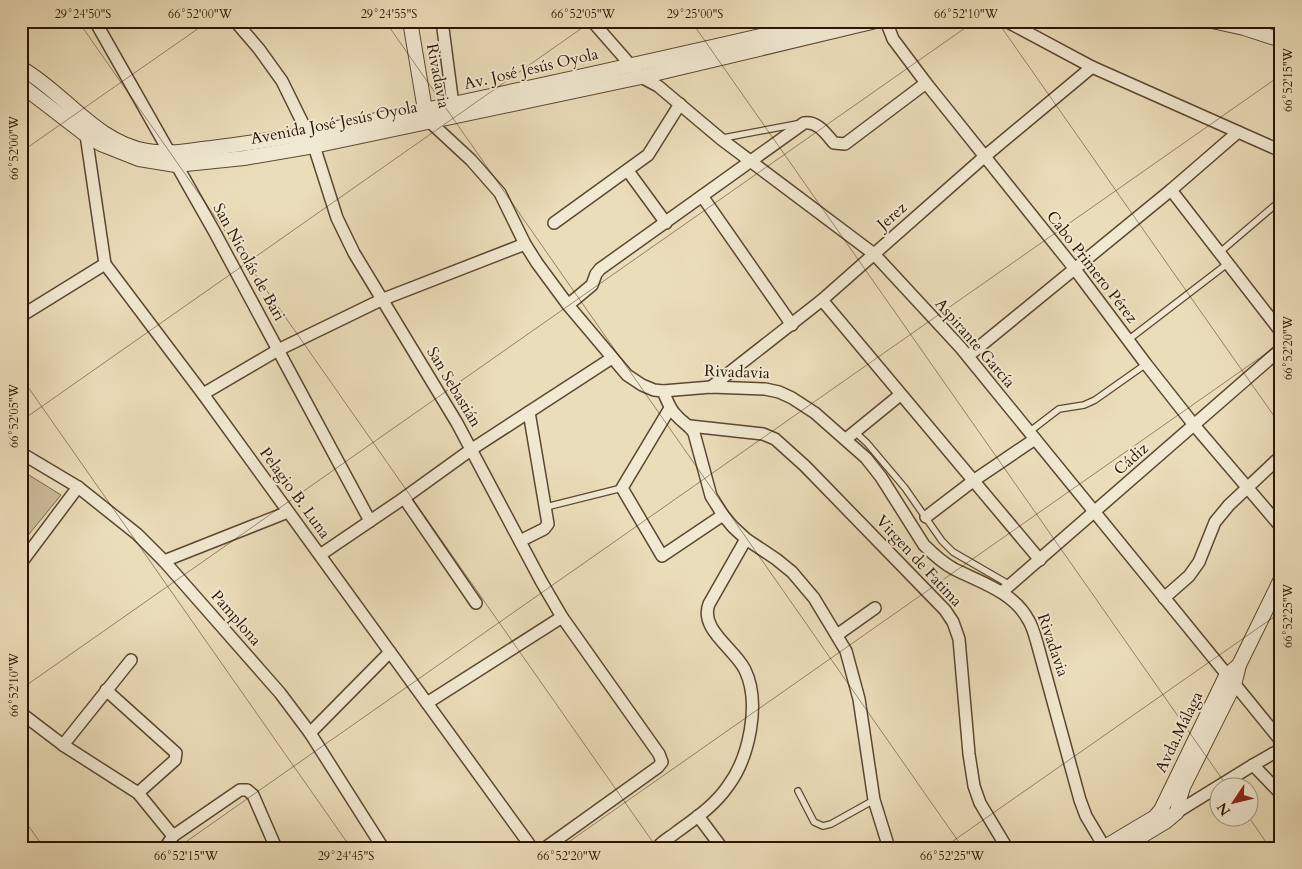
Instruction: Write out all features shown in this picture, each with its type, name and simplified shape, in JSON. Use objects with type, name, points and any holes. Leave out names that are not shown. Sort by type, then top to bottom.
[{"type":"street","name":"San Nicolás de Bari","points":[[95,21],[278,350],[370,521]]},
{"type":"street","name":"San Sebastián","points":[[235,21],[259,49],[282,81],[311,140],[337,218],[354,253],[472,449],[562,617],[659,754],[662,762],[658,767],[544,848]]},
{"type":"street","name":"Rivadavia","points":[[410,21],[428,116],[500,193],[526,244],[542,269],[568,305],[627,374],[642,385],[664,391],[712,387],[765,389],[779,392],[792,398],[851,436],[932,553],[954,569],[1006,588],[1029,621],[1037,643],[1080,800],[1086,816],[1104,847]]},
{"type":"street","points":[[442,21],[453,104]]},
{"type":"street","name":"Aspirante García","points":[[592,21],[641,77],[658,86],[721,138],[874,254],[968,356],[1281,741]]},
{"type":"street","points":[[629,65],[798,24],[825,21]]},
{"type":"street","name":"Avenida José Jesús Oyola","points":[[428,116],[641,77],[876,21]]},
{"type":"street","name":"Cabo Primero Pérez","points":[[886,21],[893,39],[926,83],[1074,268],[1194,425],[1281,527]]},
{"type":"street","points":[[1006,21],[1092,67],[1281,151]]},
{"type":"street","points":[[1212,21],[1244,28],[1281,40]]},
{"type":"street","name":"Av. José Jesús Oyola","points":[[21,68],[55,91],[88,122],[109,137],[127,146],[172,159],[241,144],[311,140],[428,116],[453,104],[629,65]]},
{"type":"street","name":"Jerez","points":[[712,387],[822,300],[984,157],[1092,67]]},
{"type":"street","points":[[568,305],[592,285],[600,269],[804,123],[810,122],[819,126],[834,143],[845,144],[926,83]]},
{"type":"street","points":[[21,85],[86,135],[116,151],[139,159],[172,159]]},
{"type":"street","points":[[554,223],[648,155],[680,104]]},
{"type":"street","points":[[968,356],[1171,190],[1238,132]]},
{"type":"street","name":"Pelagio B. Luna","points":[[86,135],[105,264],[203,394],[532,848]]},
{"type":"street","points":[[628,170],[666,223]]},
{"type":"street","points":[[1171,190],[1281,332]]},
{"type":"street","points":[[702,196],[792,325]]},
{"type":"street","points":[[203,394],[278,350],[381,300],[526,244]]},
{"type":"street","points":[[21,316],[105,264]]},
{"type":"street","points":[[822,300],[1040,560]]},
{"type":"street","name":"Cádiz","points":[[1006,588],[1281,349]]},
{"type":"street","points":[[320,555],[472,449],[612,358]]},
{"type":"street","points":[[664,391],[670,408],[676,416],[690,426],[694,433],[711,496],[723,514],[746,539],[792,572],[814,598],[846,651],[859,699],[874,800],[885,847]]},
{"type":"street","points":[[851,436],[900,395]]},
{"type":"street","points":[[670,408],[622,488],[662,556],[723,514]]},
{"type":"street","points":[[520,541],[544,529],[548,524],[529,412]]},
{"type":"street","name":"Virgen de Fatima","points":[[690,426],[762,434],[775,439],[805,466],[945,610],[953,622],[959,639],[969,754],[974,786],[980,803],[1006,848]]},
{"type":"street","points":[[926,517],[1032,436]]},
{"type":"street","name":"Pamplona","points":[[21,452],[78,487],[137,534],[164,561],[280,693],[310,733],[382,848]]},
{"type":"street","points":[[1164,598],[1189,576],[1199,562],[1215,522],[1229,505],[1281,456]]},
{"type":"street","points":[[21,563],[78,487]]},
{"type":"street","points":[[404,498],[476,603]]},
{"type":"street","points":[[164,561],[288,512]]},
{"type":"street","points":[[657,848],[716,801],[730,785],[748,742],[753,701],[750,683],[745,669],[708,622],[706,613],[746,539]]},
{"type":"street","name":"Avda.Málaga","points":[[1104,847],[1155,817],[1161,810],[1239,665],[1281,579]]},
{"type":"street","points":[[837,635],[875,608]]},
{"type":"street","points":[[427,703],[562,617]]},
{"type":"street","points":[[310,733],[390,652]]},
{"type":"street","points":[[63,745],[131,660]]},
{"type":"street","name":"Avda.Málaga","points":[[1177,812],[1183,788],[1230,680]]},
{"type":"street","points":[[106,690],[176,753],[175,760],[138,793]]},
{"type":"street","points":[[21,713],[63,745],[138,793],[173,836]]},
{"type":"street","points":[[1131,846],[1177,812],[1281,750]]},
{"type":"street","points":[[1253,765],[1281,794]]},
{"type":"street","points":[[165,848],[173,836],[240,790],[247,790],[253,795],[276,848]]},
{"type":"street","points":[[698,816],[722,848]]},
{"type":"lane","points":[[721,138],[804,123]]},
{"type":"lane","points":[[1219,254],[1281,200]]},
{"type":"lane","points":[[1128,340],[1227,264]]},
{"type":"lane","points":[[1032,436],[1059,409],[1084,405],[1095,400],[1146,364]]},
{"type":"lane","points":[[851,436],[867,443],[900,482],[942,541],[953,552],[1006,588]]},
{"type":"lane","points":[[546,507],[622,488]]},
{"type":"lane","points":[[798,791],[814,822],[823,826],[832,824],[874,800]]},
{"type":"shaded area","points":[[21,470],[61,495],[21,544]]},
{"type":"waterway","points":[[1270,21],[1281,24]]}]
